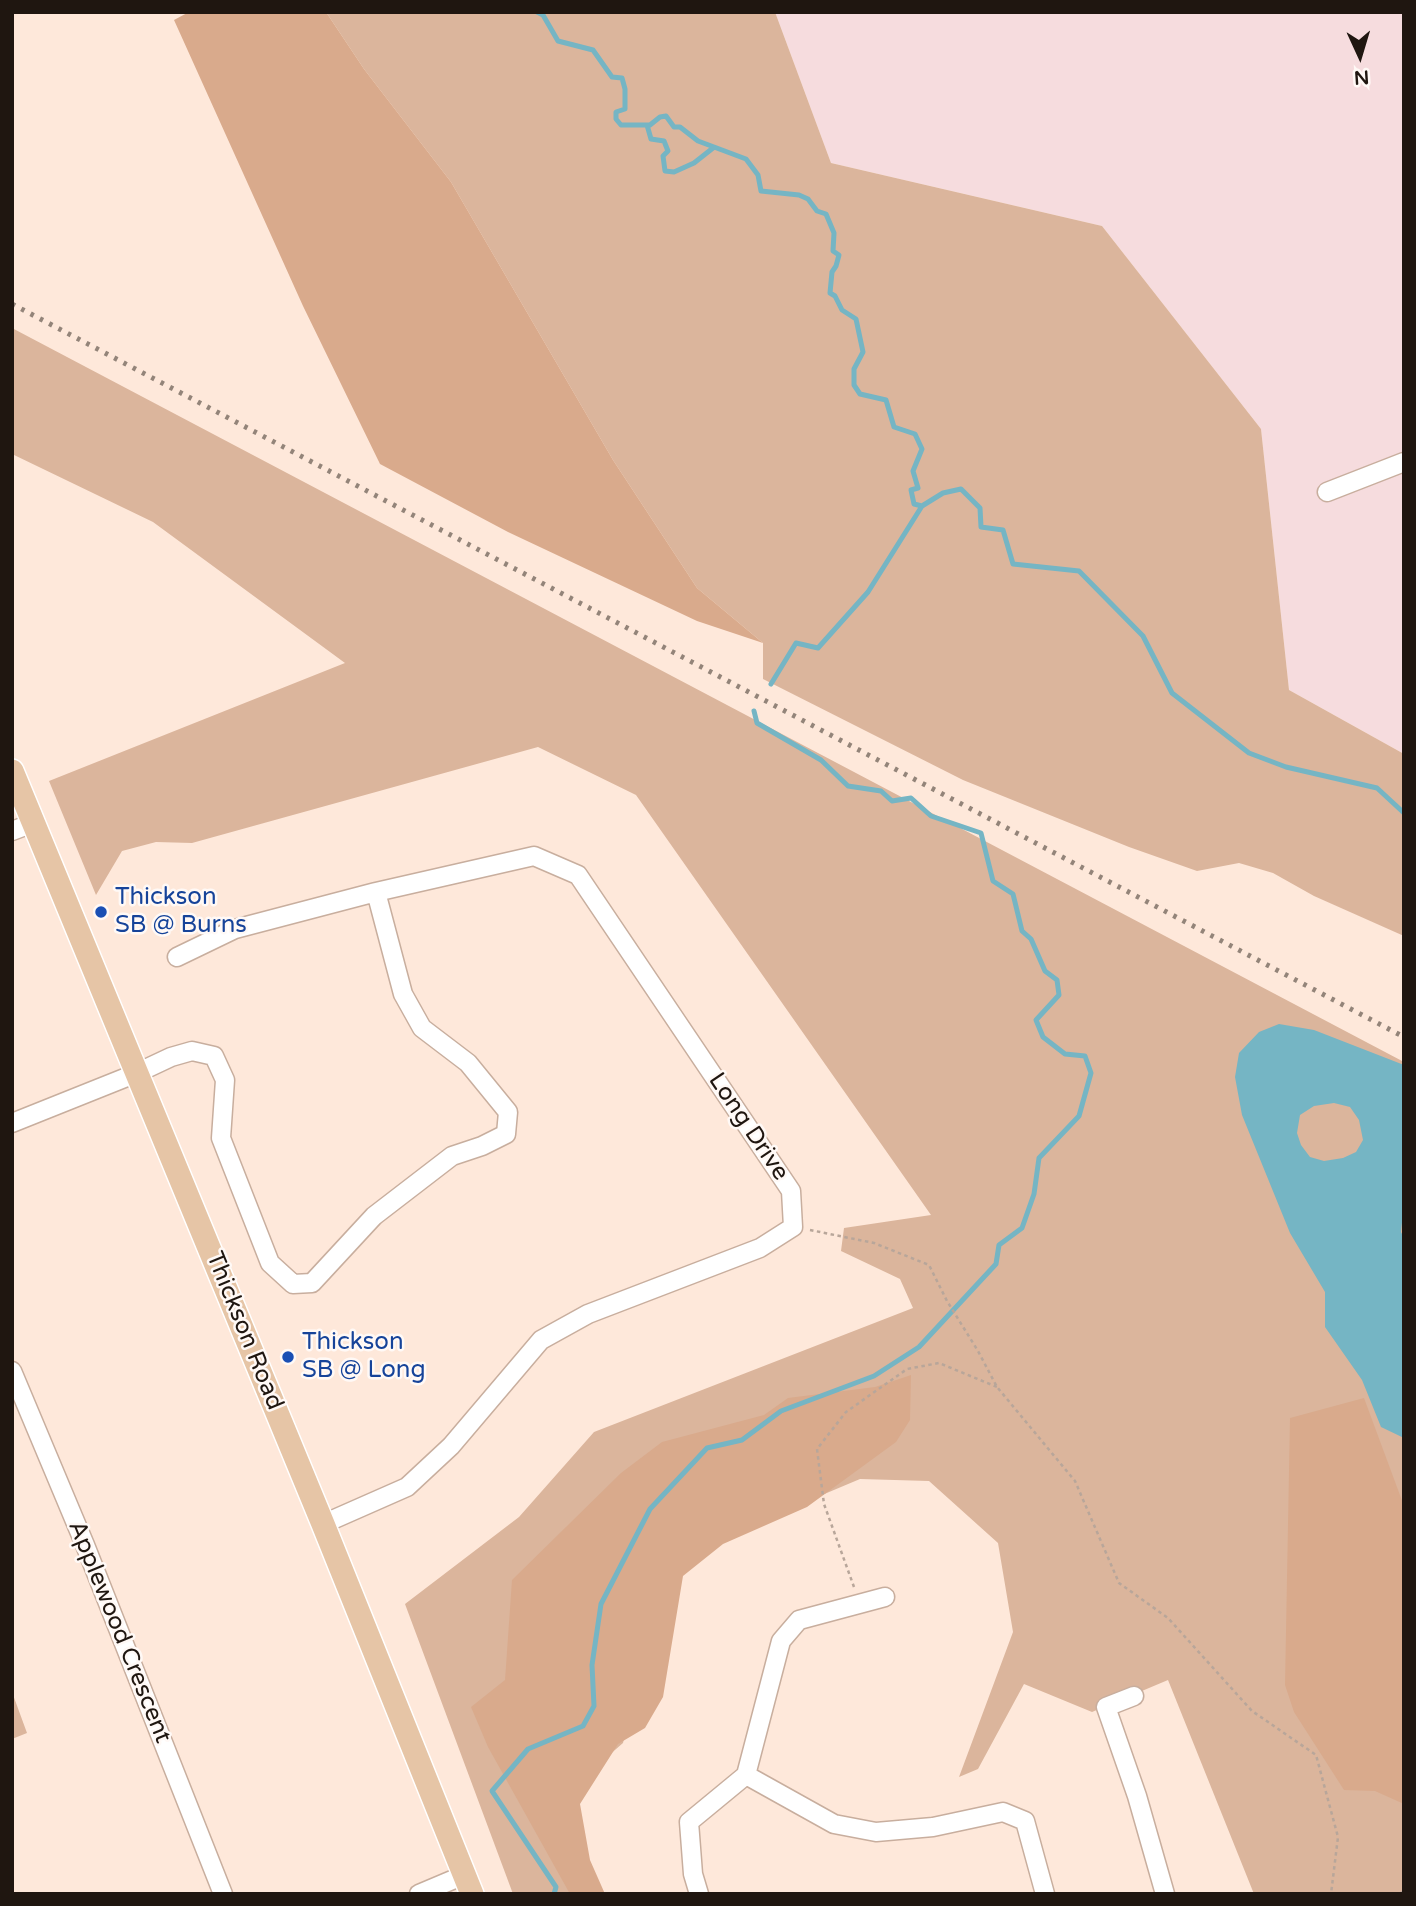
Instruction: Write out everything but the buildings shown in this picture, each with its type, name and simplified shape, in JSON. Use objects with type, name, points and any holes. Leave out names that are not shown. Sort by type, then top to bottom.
[{"type":"main road","name":"Thickson Road","points":[[12,771],[23,827],[137,1073],[468,1884]]},
{"type":"street","points":[[1327,492],[1404,462]]},
{"type":"street","name":"Long Drive","points":[[177,957],[235,929],[376,892],[534,856],[578,875],[791,1191],[793,1227]]},
{"type":"street","points":[[12,1123],[171,1057],[192,1051],[214,1056],[225,1080],[221,1138],[270,1263],[293,1284],[312,1283],[373,1216],[452,1156],[506,1134],[508,1112],[468,1063],[422,1028],[403,995],[376,892]]},
{"type":"street","points":[[323,1524],[407,1487],[451,1446],[541,1340],[588,1314],[760,1248],[793,1227]]},
{"type":"street","name":"Applewood Crescent","points":[[12,1371],[90,1558],[223,1894]]},
{"type":"street","points":[[699,1894],[693,1874],[689,1822],[746,1775],[780,1641],[799,1620],[885,1597]]},
{"type":"street","points":[[1134,1696],[1106,1707],[1137,1796],[1165,1894]]},
{"type":"street","points":[[746,1775],[834,1824],[876,1832],[933,1827],[1003,1812],[1025,1821],[1045,1894]]},
{"type":"street","points":[[419,1894],[468,1884]]},
{"type":"path","points":[[793,1227],[874,1243],[929,1265],[997,1387],[1075,1481],[1119,1583],[1168,1618],[1252,1711],[1316,1755],[1338,1837],[1331,1894]]},
{"type":"path","points":[[860,1604],[824,1504],[817,1449],[846,1412],[907,1369],[939,1363],[997,1387]]},
{"type":"shaded area","points":[[189,12],[326,12],[364,69],[451,182],[613,460],[697,588],[763,643],[697,621],[508,532],[380,464],[303,306],[174,20]]},
{"type":"shaded area","points":[[326,12],[775,12],[831,163],[1102,226],[1261,429],[1289,690],[1404,754],[1404,936],[1314,896],[1273,873],[1239,863],[1197,871],[1129,847],[963,780],[763,679],[763,643],[697,588],[613,460],[451,182],[364,69]]},
{"type":"shaded area","points":[[775,12],[1404,12],[1404,754],[1289,690],[1261,429],[1102,226],[831,163]]},
{"type":"shaded area","points":[[12,328],[1404,1062],[1404,1894],[1254,1894],[1168,1680],[1092,1712],[1024,1684],[978,1769],[959,1777],[1013,1632],[998,1543],[929,1481],[860,1479],[682,1554],[646,1650],[623,1743],[546,1810],[577,1894],[513,1894],[405,1604],[519,1517],[594,1432],[913,1308],[900,1279],[841,1251],[844,1228],[931,1215],[636,795],[538,747],[192,843],[156,842],[122,851],[96,895],[49,781],[345,663],[153,522],[12,454]]},
{"type":"shaded area","points":[[911,1375],[910,1420],[896,1442],[807,1507],[723,1544],[683,1576],[663,1697],[645,1728],[618,1744],[580,1804],[590,1860],[605,1894],[570,1894],[488,1747],[471,1707],[505,1680],[512,1580],[621,1473],[662,1442],[764,1415],[788,1398],[875,1387]]},
{"type":"shaded area","points":[[1364,1398],[1404,1506],[1404,1804],[1375,1791],[1344,1790],[1294,1712],[1285,1685],[1290,1418]]},
{"type":"shaded area","points":[[12,1692],[27,1733],[12,1739]]},
{"type":"water","points":[[1279,1024],[1314,1030],[1404,1065],[1404,1204],[1401,1232],[1404,1238],[1404,1438],[1381,1427],[1362,1380],[1325,1327],[1325,1292],[1290,1233],[1242,1115],[1235,1077],[1239,1053],[1259,1032]],"holes":[[[1334,1103],[1350,1107],[1359,1120],[1363,1140],[1356,1152],[1343,1158],[1324,1161],[1310,1157],[1301,1145],[1297,1133],[1300,1115],[1314,1106]]]},
{"type":"waterway","points":[[537,12],[543,15],[558,41],[593,50],[612,77],[622,78],[625,109],[616,112],[616,119],[621,125],[650,125],[666,116],[674,127],[680,127],[698,141],[746,159],[758,175],[761,191],[799,195],[808,199],[817,211],[826,214],[834,233],[833,251],[839,255],[832,272],[830,293],[835,296],[842,310],[856,319],[863,352],[854,369],[854,385],[860,394],[886,400],[894,427],[915,434],[922,449],[913,471],[918,488],[911,490],[914,504],[922,506],[943,493],[961,489],[980,508],[981,527],[1003,530],[1013,564],[1079,571],[1143,636],[1172,693],[1249,753],[1286,767],[1377,788],[1404,813]]},
{"type":"waterway","points":[[647,125],[651,139],[664,141],[668,151],[663,156],[665,171],[674,172],[694,163],[713,148]]},
{"type":"waterway","points":[[771,684],[796,643],[818,648],[868,592],[922,506]]},
{"type":"waterway","points":[[554,1894],[556,1887],[492,1791],[528,1749],[583,1726],[594,1706],[592,1665],[601,1604],[650,1509],[707,1448],[742,1440],[781,1411],[874,1376],[919,1347],[996,1264],[999,1245],[1022,1228],[1034,1194],[1039,1158],[1079,1116],[1091,1073],[1085,1056],[1065,1054],[1043,1037],[1036,1020],[1059,995],[1057,980],[1045,971],[1031,939],[1022,931],[1013,894],[993,881],[981,833],[931,816],[911,798],[892,801],[881,791],[848,786],[821,760],[757,723],[754,711]]},
{"type":"railway","points":[[12,304],[1404,1037]]},
{"type":"place","name":"Thickson SB @ Burns","points":[[101,912]]},
{"type":"place","name":"Thickson SB @ Long","points":[[288,1357]]}]
